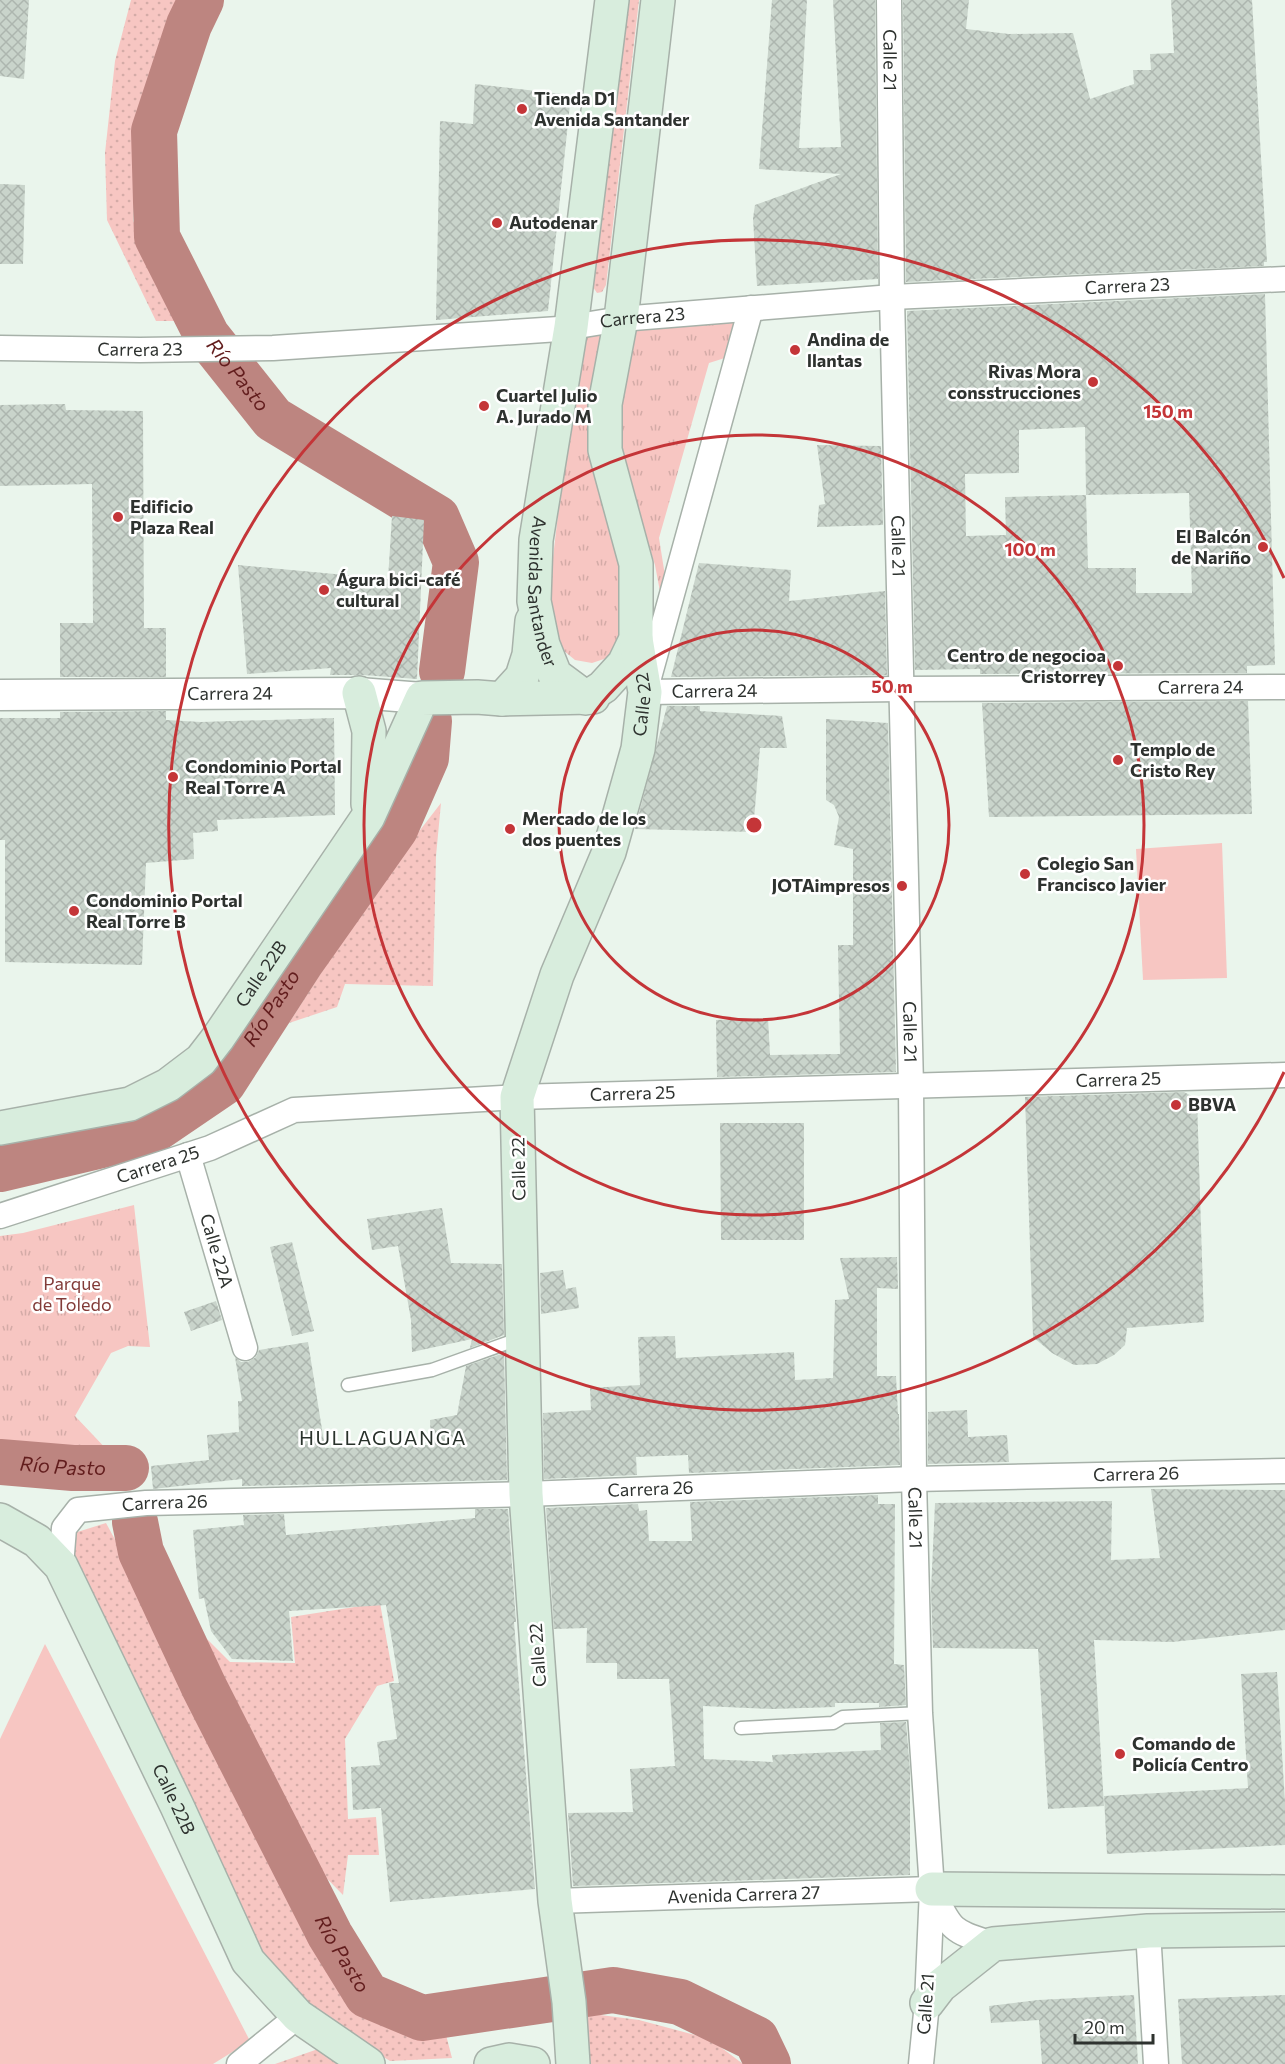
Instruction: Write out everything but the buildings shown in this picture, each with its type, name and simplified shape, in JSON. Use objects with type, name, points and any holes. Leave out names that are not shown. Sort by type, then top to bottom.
[{"type":"main road","name":"Avenida Santander","points":[[586,698],[555,675],[543,645],[534,602],[536,540],[571,327],[612,0]]},
{"type":"main road","points":[[645,692],[636,639],[636,564],[605,450],[605,404],[621,319],[658,0]]},
{"type":"main road","points":[[489,698],[522,676],[529,655],[534,602]]},
{"type":"main road","points":[[586,698],[603,687],[624,664],[636,639]]},
{"type":"main road","name":"Carrera 24","points":[[426,698],[586,698],[645,692]]},
{"type":"main road","name":"Calle 22","points":[[573,2064],[555,1901],[526,1494],[517,1097],[557,975],[609,852],[638,749],[645,692]]},
{"type":"main road","points":[[359,693],[369,731],[368,817]]},
{"type":"main road","name":"Calle 22B","points":[[0,1128],[129,1104],[168,1086],[201,1060],[368,817],[426,698]]},
{"type":"main road","name":"Calle 22B","points":[[0,1520],[37,1541],[61,1566],[177,1806],[248,1961],[298,2016],[368,2064]]},
{"type":"main road","name":"Avenida Carrera 27","points":[[932,1889],[1285,1892]]},
{"type":"main road","points":[[927,2003],[940,1986],[993,1944],[1149,1931],[1285,1929]]},
{"type":"main road","points":[[491,2064],[509,2060],[533,2064]]},
{"type":"street","name":"Calle 21","points":[[889,0],[892,297],[911,1086],[914,1479],[920,1713],[932,1889],[927,2003],[921,2064]]},
{"type":"street","name":"Carrera 23","points":[[0,348],[140,350],[273,348],[571,327],[621,319],[892,297],[1285,279]]},
{"type":"street","name":"Calle 22","points":[[645,692],[751,308]]},
{"type":"street","name":"Carrera 24","points":[[645,692],[1285,687]]},
{"type":"street","name":"Carrera 24","points":[[0,695],[359,693],[426,698]]},
{"type":"street","name":"Carrera 25","points":[[0,1216],[210,1148],[294,1110],[517,1097],[1285,1075]]},
{"type":"street","name":"Calle 22A","points":[[188,1155],[245,1348]]},
{"type":"street","name":"Carrera 26","points":[[61,1566],[64,1528],[78,1509],[146,1503],[526,1494],[914,1479],[1285,1471]]},
{"type":"street","name":"Avenida Carrera 27","points":[[555,1901],[932,1889]]},
{"type":"street","points":[[932,1889],[947,1922],[954,1929],[993,1944]]},
{"type":"street","points":[[1149,1931],[1156,2064]]},
{"type":"street","points":[[239,2064],[298,2016]]},
{"type":"lane","points":[[348,1385],[432,1370],[522,1338]]},
{"type":"lane","points":[[741,1728],[832,1723],[843,1717],[920,1713]]},
{"type":"green space","points":[[131,0],[179,0],[178,11],[148,90],[135,177],[133,221],[189,321],[156,321],[107,220],[105,153],[115,61]]},
{"type":"green space","points":[[629,0],[639,0],[606,285],[602,292],[597,293],[593,287]]},
{"type":"green space","points":[[740,314],[728,357],[709,363],[659,538],[666,582],[661,597],[655,565],[645,533],[623,488],[617,449],[629,326]]},
{"type":"green space","points":[[609,328],[606,502],[621,576],[622,638],[610,657],[592,663],[575,660],[558,646],[552,626],[550,583],[579,336]]},
{"type":"green space","points":[[441,803],[436,856],[433,986],[345,984],[337,1007],[289,1023],[376,887]]},
{"type":"green space","points":[[1222,843],[1227,978],[1143,980],[1136,849]]},
{"type":"green space","name":"Parque de Toledo","points":[[134,1205],[150,1347],[128,1346],[111,1353],[75,1416],[111,1454],[96,1462],[0,1451],[0,1236],[23,1233]]},
{"type":"green space","points":[[106,1523],[330,1935],[367,1995],[422,2018],[445,2016],[446,2035],[452,2058],[390,2061],[312,2013],[259,1954],[66,1549],[71,1534]]},
{"type":"green space","points":[[380,1603],[394,1681],[377,1686],[345,1739],[348,1819],[376,1817],[379,1855],[348,1855],[343,1895],[298,1849],[226,1710],[207,1639],[230,1662],[295,1663],[291,1617]]},
{"type":"green space","points":[[45,1644],[250,2041],[213,2064],[0,2064],[0,1739]]},
{"type":"green space","points":[[585,2013],[639,2020],[710,2039],[743,2064],[585,2064]]},
{"type":"green space","points":[[321,2048],[345,2064],[275,2064]]},
{"type":"waterway","name":"Río Pasto","points":[[201,0],[189,25],[154,131],[157,237],[207,336],[273,419],[437,518],[456,562],[442,671]]},
{"type":"waterway","name":"Río Pasto","points":[[0,1169],[148,1134],[223,1083],[301,962],[395,829],[426,758],[429,721]]},
{"type":"waterway","name":"Río Pasto","points":[[0,1462],[73,1468],[126,1468]]},
{"type":"waterway","name":"Río Pasto","points":[[135,1522],[141,1552],[204,1687],[330,1935],[367,1995],[422,2018],[613,1990],[680,2002],[756,2039],[768,2064]]},
{"type":"place","name":"Tienda D1 Avenida Santander","points":[[522,109]]},
{"type":"place","name":"Autodenar","points":[[497,223]]},
{"type":"place","name":"Andina de llantas","points":[[795,350]]},
{"type":"place","name":"Rivas Mora consstrucciones","points":[[1093,382]]},
{"type":"place","name":"Cuartel Julio A. Jurado M","points":[[484,406]]},
{"type":"place","name":"Edificio Plaza Real","points":[[118,517]]},
{"type":"place","name":"El Balcón de Nariño","points":[[1263,547]]},
{"type":"place","name":"Águra bici-café cultural","points":[[324,590]]},
{"type":"place","name":"Centro de negocioa Cristorrey","points":[[1118,666]]},
{"type":"place","name":"Templo de Cristo Rey","points":[[1118,760]]},
{"type":"place","name":"Condominio Portal Real Torre A","points":[[173,777]]},
{"type":"place","name":"Mercado de los dos puentes","points":[[510,829]]},
{"type":"place","name":"Colegio San Francisco Javier","points":[[1025,874]]},
{"type":"place","name":"JOTAimpresos","points":[[902,886]]},
{"type":"place","name":"Condominio Portal Real Torre B","points":[[74,911]]},
{"type":"place","name":"BBVA","points":[[1176,1105]]},
{"type":"place","name":"Comando de Policía Centro","points":[[1120,1754]]},
{"type":"district","name":"HULLAGUANGA","points":[[383,1438]]}]
